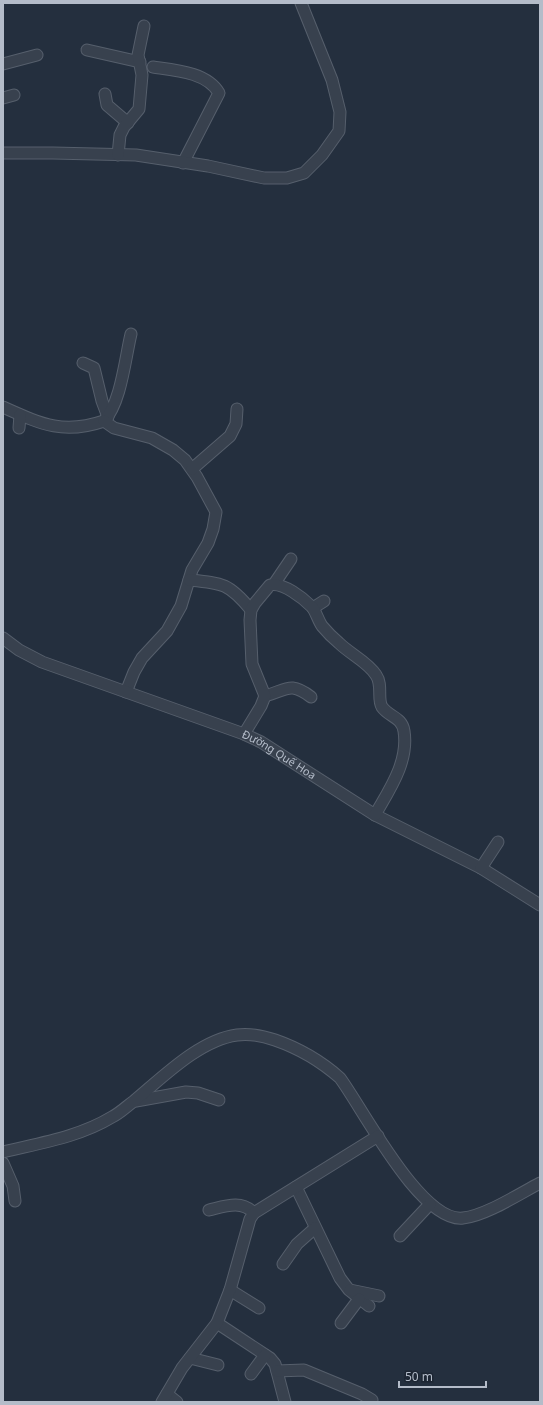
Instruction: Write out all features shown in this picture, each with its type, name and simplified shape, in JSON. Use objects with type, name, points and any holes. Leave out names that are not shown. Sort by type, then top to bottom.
[{"type":"street","points":[[3,153],[118,154],[208,166],[264,178],[287,178],[304,173],[322,156],[339,131],[340,112],[332,80],[301,3]]},
{"type":"street","points":[[118,154],[120,135],[139,109],[142,75],[138,55],[144,26]]},
{"type":"street","points":[[87,50],[140,62]]},
{"type":"street","points":[[3,64],[37,55]]},
{"type":"street","points":[[153,67],[190,72],[216,88],[219,93],[183,163]]},
{"type":"street","points":[[105,94],[107,105],[128,123]]},
{"type":"street","points":[[3,98],[14,95]]},
{"type":"street","points":[[3,407],[51,426],[76,428],[106,419],[118,392],[131,334]]},
{"type":"street","points":[[83,363],[94,368],[106,419],[114,428],[152,438],[173,450],[185,460],[192,469],[216,512],[214,529],[208,543],[192,570],[181,606],[167,631],[142,658],[134,672],[126,692]]},
{"type":"street","points":[[192,469],[230,436],[236,424],[236,409]]},
{"type":"street","points":[[19,428],[20,415]]},
{"type":"street","points":[[244,734],[261,706],[265,696],[252,664],[250,649],[251,610],[270,585],[274,584],[291,559]]},
{"type":"street","points":[[189,580],[212,581],[223,584],[251,610]]},
{"type":"street","points":[[274,584],[303,599],[313,608],[322,626],[330,635],[376,675],[381,689],[380,702],[382,707],[401,722],[404,731],[398,775],[375,815]]},
{"type":"street","points":[[313,608],[324,601]]},
{"type":"street","name":"Đường Quế Hoa","points":[[3,638],[19,650],[42,662],[244,734],[294,762],[375,815],[481,868],[540,905]]},
{"type":"street","points":[[265,696],[290,687],[300,689],[311,697]]},
{"type":"street","points":[[481,868],[498,842]]},
{"type":"street","points":[[3,1152],[75,1134],[95,1126],[113,1117],[195,1052],[219,1039],[238,1034],[259,1035],[286,1044],[329,1068],[340,1078],[350,1090],[400,1171],[430,1204],[446,1216],[461,1219],[474,1216],[540,1183]]},
{"type":"street","points":[[131,1102],[161,1095],[186,1092],[198,1093],[219,1100]]},
{"type":"street","points":[[177,1402],[164,1398],[190,1358],[217,1323],[230,1290],[250,1219],[254,1213],[378,1136]]},
{"type":"street","points":[[3,1163],[13,1186],[15,1201]]},
{"type":"street","points":[[296,1188],[340,1278],[359,1299],[369,1306]]},
{"type":"street","points":[[209,1210],[239,1204],[248,1207],[254,1213]]},
{"type":"street","points":[[400,1236],[430,1204]]},
{"type":"street","points":[[283,1264],[297,1244],[315,1228]]},
{"type":"street","points":[[230,1290],[259,1308]]},
{"type":"street","points":[[350,1290],[379,1296]]},
{"type":"street","points":[[341,1323],[359,1299]]},
{"type":"street","points":[[217,1323],[265,1355],[274,1364],[285,1402]]},
{"type":"street","points":[[250,1374],[265,1355]]},
{"type":"street","points":[[190,1358],[218,1365]]},
{"type":"street","points":[[277,1371],[304,1370],[362,1394],[372,1400]]}]
